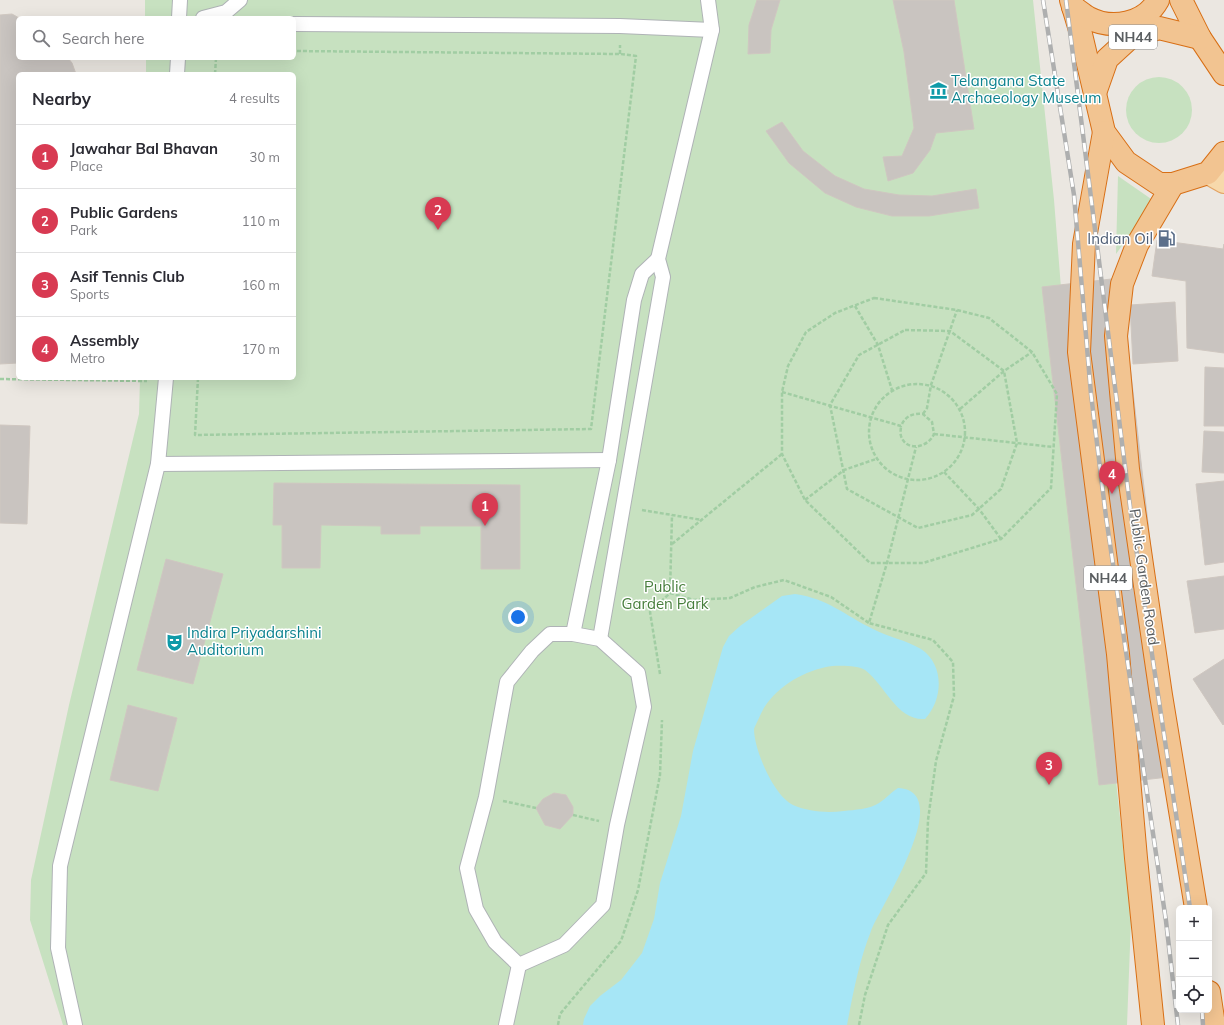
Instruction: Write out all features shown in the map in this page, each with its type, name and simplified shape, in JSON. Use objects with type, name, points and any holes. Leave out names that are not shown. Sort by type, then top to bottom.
[{"type":"highway","points":[[1072,3],[1089,18],[1112,24],[1134,22],[1153,8],[1158,0]]},
{"type":"highway","points":[[1181,0],[1200,38],[1224,74]]},
{"type":"highway","name":"NH44","points":[[1072,3],[1096,92],[1104,132],[1084,244],[1079,352],[1118,654],[1136,858],[1153,1025]]},
{"type":"highway","name":"NH44","points":[[1096,92],[1108,59],[1132,37],[1159,28],[1200,38]]},
{"type":"highway","name":"NH44","points":[[1104,132],[1126,162],[1159,184],[1173,184],[1216,177],[1224,153]]},
{"type":"highway","name":"Public Garden Road","points":[[1173,184],[1137,245],[1122,284],[1116,336],[1128,469],[1161,694],[1196,905]]},
{"type":"highway","points":[[1212,1012],[1214,1025]]},
{"type":"lane","points":[[179,16],[180,0]]},
{"type":"lane","points":[[211,16],[226,12],[240,0]]},
{"type":"lane","points":[[600,639],[622,506],[664,277],[658,259],[712,30],[708,0]]},
{"type":"lane","points":[[296,24],[620,26],[712,30]]},
{"type":"lane","points":[[177,72],[178,60]]},
{"type":"lane","points":[[573,634],[609,460],[634,300],[642,274],[658,259]]},
{"type":"lane","points":[[75,1025],[58,948],[60,866],[158,464],[166,380]]},
{"type":"lane","points":[[158,464],[609,460]]},
{"type":"lane","points":[[550,634],[573,634],[600,639],[638,673],[644,707],[617,825],[603,905],[564,945],[519,965],[495,942],[476,909],[467,868],[486,797],[507,682],[532,651],[550,634]]},
{"type":"lane","points":[[506,1025],[519,965]]},
{"type":"path","points":[[198,380],[195,435],[591,430],[636,56],[620,54],[296,51]]},
{"type":"path","points":[[215,72],[216,60]]},
{"type":"path","points":[[874,298],[957,310],[988,318],[1032,352],[1057,394],[1051,488],[1001,539],[923,563],[870,563],[805,500],[782,454],[782,392],[788,366],[806,332],[835,313],[855,306],[874,298]]},
{"type":"path","points":[[855,306],[878,345],[892,390]]},
{"type":"path","points":[[923,414],[927,408],[931,385],[957,310]]},
{"type":"path","points":[[905,330],[950,331],[1004,371],[1017,443],[1000,488],[979,509],[972,515],[918,528],[847,488],[830,405],[859,355],[905,330]]},
{"type":"path","points":[[960,409],[1004,371],[1032,352]]},
{"type":"path","points":[[0,379],[16,379]]},
{"type":"path","points":[[912,383],[931,385],[949,395],[960,409],[966,426],[966,437],[963,450],[944,472],[924,480],[907,480],[886,470],[876,458],[869,438],[870,417],[877,404],[892,390],[912,383]]},
{"type":"path","points":[[782,392],[901,426]]},
{"type":"path","points":[[923,414],[932,422],[934,434],[926,444],[916,447],[906,443],[901,436],[901,426],[903,420],[909,415],[923,414]]},
{"type":"path","points":[[934,434],[1053,447]]},
{"type":"path","points":[[869,623],[887,563],[916,447]]},
{"type":"path","points":[[671,545],[782,454]]},
{"type":"path","points":[[805,500],[844,470],[876,458]]},
{"type":"path","points":[[944,472],[979,509],[1001,539]]},
{"type":"path","points":[[622,506],[702,520]]},
{"type":"path","points":[[650,612],[670,593],[672,515]]},
{"type":"path","points":[[670,593],[694,600],[730,598],[755,587],[784,580],[830,597],[869,623],[933,640],[953,662],[954,696],[936,761],[928,820],[926,873],[888,925],[865,995],[859,1025]]},
{"type":"path","points":[[486,797],[536,808]]},
{"type":"path","points":[[573,815],[617,825]]},
{"type":"green space","name":"Public Garden Park","points":[[145,0],[1033,0],[1054,200],[1063,313],[1098,613],[1131,920],[1127,1025],[63,1025],[30,920],[31,880],[69,705],[139,414],[140,380],[296,380],[296,72],[146,72],[146,60],[296,60],[296,16],[145,16]]},
{"type":"green space","points":[[1153,77],[1165,77],[1172,79],[1183,86],[1190,97],[1192,110],[1190,123],[1183,134],[1172,141],[1165,143],[1153,143],[1146,141],[1135,134],[1128,123],[1126,116],[1126,104],[1128,97],[1135,86],[1146,79]]},
{"type":"green space","points":[[1118,176],[1154,201],[1116,254]]},
{"type":"water","points":[[795,594],[807,596],[827,604],[879,632],[921,649],[929,656],[938,673],[938,693],[931,711],[925,719],[915,718],[899,708],[872,676],[862,668],[834,666],[805,674],[795,679],[777,692],[764,709],[754,729],[757,748],[766,772],[779,792],[793,805],[812,811],[825,812],[862,809],[879,803],[898,788],[914,794],[920,808],[918,828],[910,852],[877,918],[867,942],[857,978],[847,1025],[583,1025],[590,1006],[600,996],[621,980],[642,953],[654,919],[660,883],[681,816],[693,751],[723,647],[729,636],[740,626],[782,596]]},
{"type":"building","points":[[757,0],[780,0],[771,30],[770,53],[748,54],[749,25]]},
{"type":"building","name":"Telangana State Archaeology Museum","points":[[893,0],[954,0],[974,129],[936,133],[930,150],[913,173],[888,181],[883,157],[902,156],[914,128],[904,52]]},
{"type":"building","points":[[12,14],[16,16],[16,60],[70,60],[75,72],[16,72],[16,363],[0,364],[0,15]]},
{"type":"building","points":[[782,122],[803,151],[835,176],[864,189],[899,195],[932,196],[976,189],[979,208],[929,216],[892,216],[856,207],[825,193],[789,163],[766,131]]},
{"type":"building","points":[[1157,240],[1223,249],[1224,244],[1224,353],[1187,348],[1186,281],[1152,276]]},
{"type":"building","points":[[1120,278],[1177,776],[1099,785],[1042,287]]},
{"type":"building","points":[[1175,302],[1178,361],[1133,364],[1130,305]]},
{"type":"building","points":[[1205,367],[1224,368],[1224,426],[1204,426]]},
{"type":"building","points":[[0,425],[30,426],[27,524],[0,523]]},
{"type":"building","points":[[1204,431],[1224,432],[1224,473],[1202,472]]},
{"type":"building","points":[[1224,481],[1224,562],[1205,565],[1196,484]]},
{"type":"building","points":[[274,483],[520,485],[520,569],[481,569],[481,526],[420,526],[420,534],[381,534],[381,526],[321,525],[320,568],[282,568],[282,525],[273,525]]},
{"type":"building","name":"Indira Priyadarshini Auditorium","points":[[166,559],[223,574],[193,684],[137,670]]},
{"type":"building","points":[[1224,576],[1224,629],[1195,633],[1187,581]]},
{"type":"building","points":[[1224,659],[1224,724],[1223,725],[1193,679]]},
{"type":"building","points":[[128,705],[177,718],[158,791],[110,780]]},
{"type":"building","points":[[554,793],[566,795],[573,807],[573,815],[560,829],[545,825],[536,808],[543,799]]},
{"type":"railway","points":[[1043,0],[1074,195],[1091,394],[1106,517],[1166,921],[1178,1025]]},
{"type":"railway","points":[[1066,0],[1131,514],[1190,905]]},
{"type":"railway","points":[[1202,1013],[1203,1025]]},
{"type":"place","name":"Telangana State Archaeology Museum","points":[[938,90]]},
{"type":"place","name":"Public Gardens","points":[[438,230]]},
{"type":"place","name":"Indian Oil","points":[[1166,239]]},
{"type":"place","name":"Assembly","points":[[1112,494]]},
{"type":"place","name":"Jawahar Bal Bhavan","points":[[485,526]]},
{"type":"place","name":"Indira Priyadarshini Auditorium","points":[[174,642]]},
{"type":"place","name":"Asif Tennis Club","points":[[1049,785]]}]
